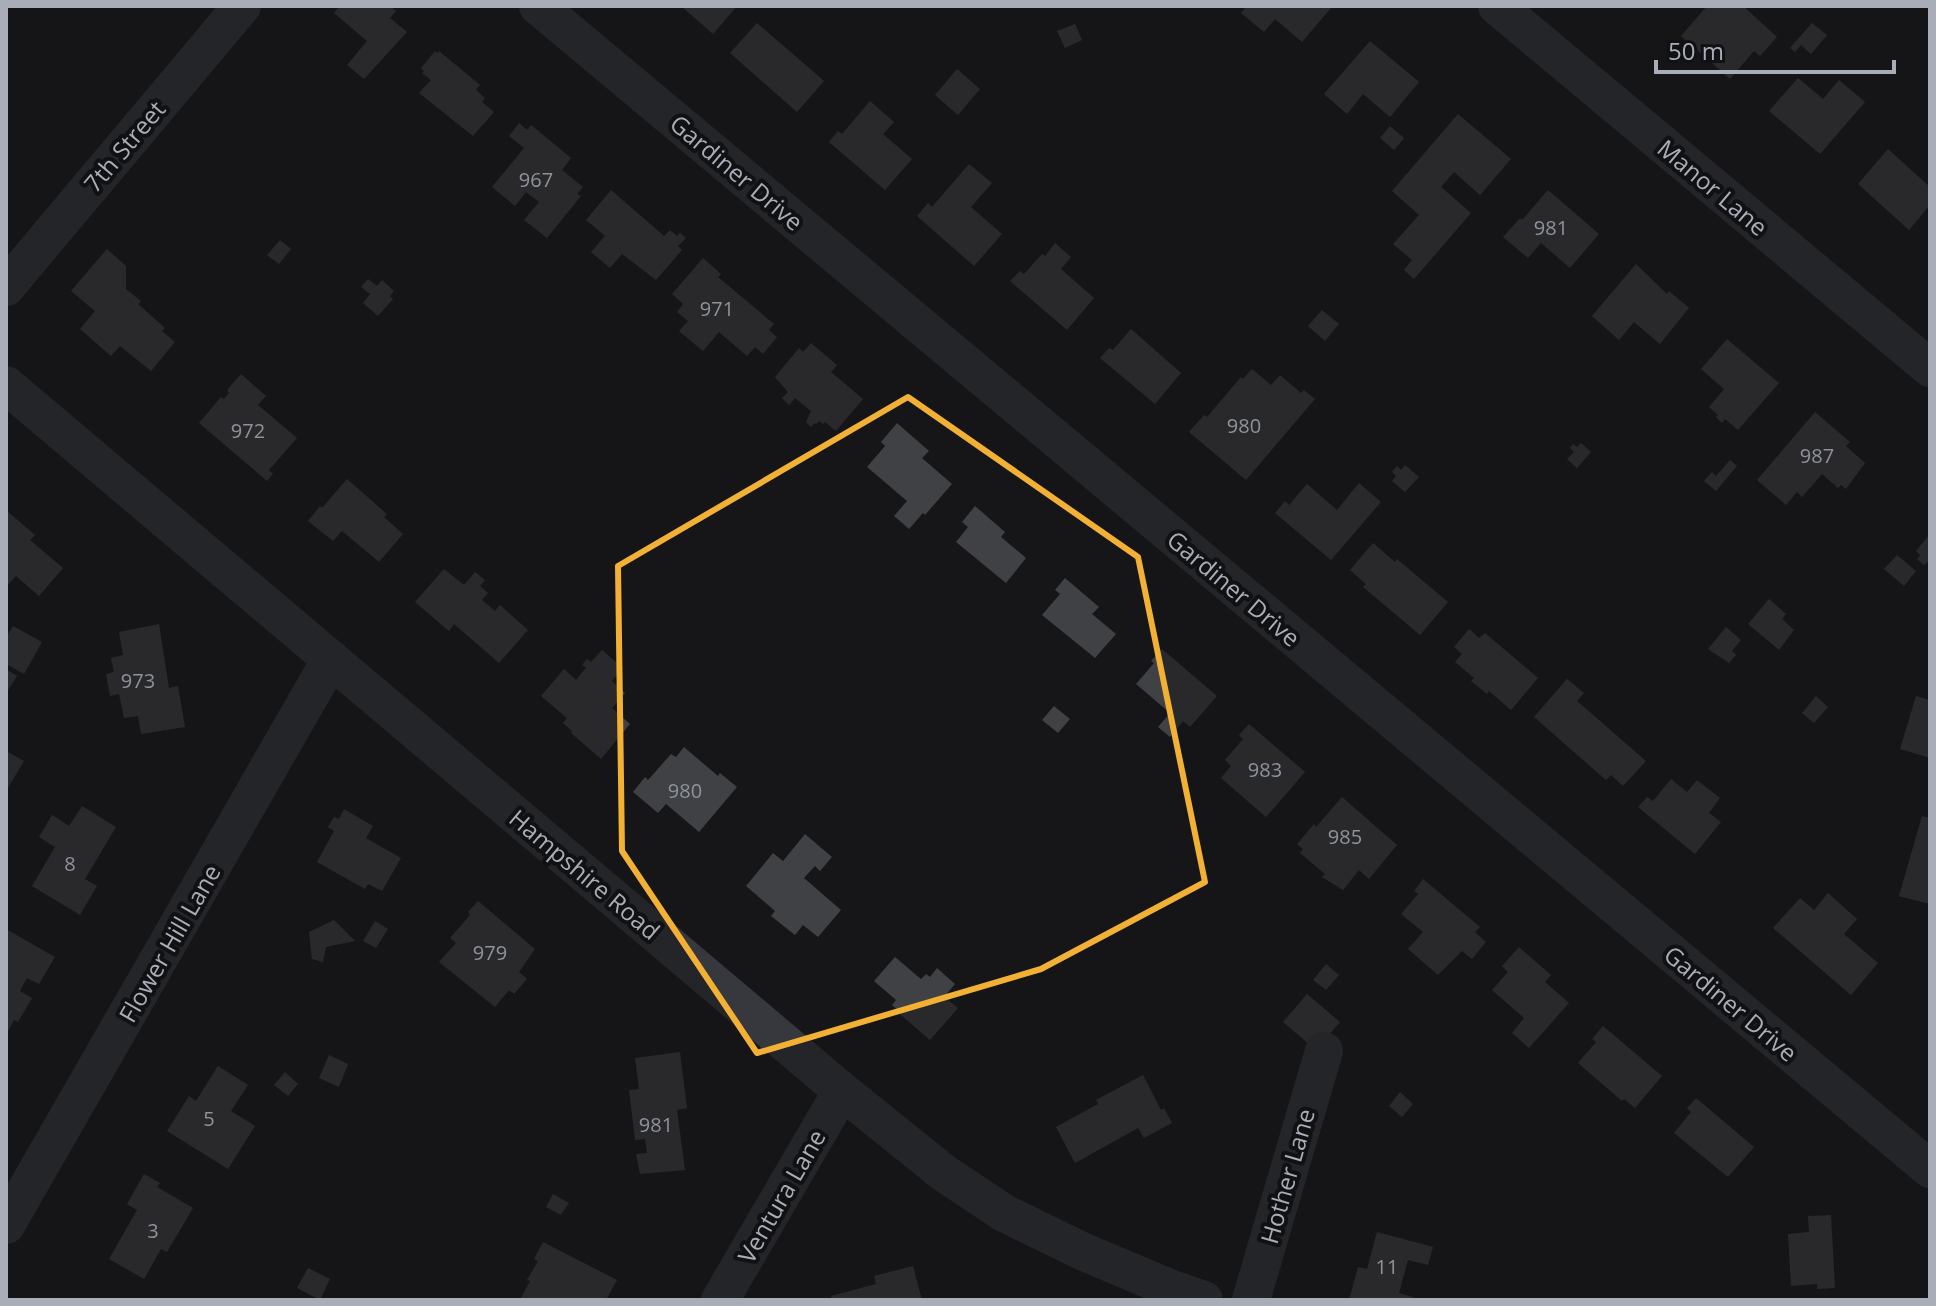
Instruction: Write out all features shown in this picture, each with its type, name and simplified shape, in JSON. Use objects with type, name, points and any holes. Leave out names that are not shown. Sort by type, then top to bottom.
[{"type":"street","name":"7th Street","points":[[6,287],[242,6]]},
{"type":"street","name":"Gardiner Drive","points":[[538,6],[1930,1169]]},
{"type":"street","name":"Manor Lane","points":[[1497,6],[1930,368]]},
{"type":"street","name":"Hampshire Road","points":[[6,385],[842,1091],[944,1173],[1004,1213],[1084,1252],[1204,1300]]},
{"type":"street","name":"Flower Hill Lane","points":[[6,1225],[331,659]]},
{"type":"street","name":"Hother Lane","points":[[1251,1300],[1324,1051]]},
{"type":"street","name":"Ventura Lane","points":[[720,1300],[842,1091]]},
{"type":"highlighted area","points":[[908,397],[1138,557],[1205,882],[1041,969],[757,1053],[622,851],[618,566]]},
{"type":"building","points":[[340,6],[390,6],[396,11],[390,18],[407,32],[364,79],[347,65],[367,41],[334,13]]},
{"type":"building","points":[[681,6],[737,6],[713,34]]},
{"type":"building","points":[[1247,6],[1331,8],[1302,42],[1275,19],[1264,32],[1241,13]]},
{"type":"building","points":[[1707,6],[1743,6],[1777,37],[1760,56],[1754,51],[1730,79],[1681,36]]},
{"type":"building","points":[[757,23],[824,81],[797,112],[730,53]]},
{"type":"building","points":[[1812,23],[1827,35],[1811,54],[1801,45],[1795,52],[1790,48]]},
{"type":"building","points":[[1075,24],[1082,40],[1065,48],[1057,31]]},
{"type":"building","points":[[1370,41],[1419,82],[1390,117],[1363,94],[1347,114],[1324,94]]},
{"type":"building","points":[[435,51],[439,51],[480,85],[476,90],[485,98],[482,102],[494,112],[473,136],[419,93],[431,80],[422,73],[421,68]]},
{"type":"building","points":[[957,69],[980,89],[958,115],[935,95]]},
{"type":"building","points":[[1798,78],[1823,99],[1839,80],[1865,102],[1820,154],[1769,111]]},
{"type":"building","points":[[870,101],[894,122],[883,134],[912,159],[885,190],[829,142],[838,131],[842,134]]},
{"type":"building","points":[[1458,114],[1511,159],[1480,195],[1454,172],[1441,187],[1471,213],[1414,279],[1404,270],[1412,260],[1393,244],[1419,215],[1392,191]]},
{"type":"building","points":[[519,123],[527,130],[531,125],[571,158],[562,170],[583,187],[577,194],[581,196],[547,238],[524,220],[539,202],[526,192],[515,206],[492,187],[524,148],[509,136]]},
{"type":"building","points":[[1390,126],[1404,138],[1394,150],[1380,138]]},
{"type":"building","points":[[1888,149],[1930,187],[1930,205],[1909,230],[1858,184]]},
{"type":"building","points":[[969,164],[992,183],[971,207],[1002,234],[974,266],[917,216],[928,203],[932,207]]},
{"type":"building","points":[[611,190],[664,236],[670,230],[686,238],[678,246],[682,250],[656,280],[622,254],[610,268],[591,252],[605,236],[586,220]]},
{"type":"building","points":[[1548,190],[1599,234],[1570,268],[1541,243],[1528,258],[1503,237]]},
{"type":"building","points":[[280,240],[291,249],[279,264],[267,255]]},
{"type":"building","points":[[1055,243],[1071,257],[1061,269],[1094,298],[1067,330],[1010,281],[1020,271],[1024,274]]},
{"type":"building","points":[[107,249],[126,266],[126,289],[141,301],[138,304],[165,328],[162,331],[175,342],[151,371],[120,346],[111,356],[80,329],[95,311],[71,291]]},
{"type":"building","points":[[703,258],[721,274],[718,277],[774,324],[769,330],[777,337],[763,354],[755,347],[747,356],[719,332],[703,351],[679,331],[688,321],[677,312],[683,304],[672,294]]},
{"type":"building","points":[[1636,264],[1667,294],[1669,291],[1689,308],[1660,344],[1634,322],[1619,340],[1592,316]]},
{"type":"building","points":[[368,279],[377,286],[382,280],[394,291],[390,296],[393,299],[378,316],[363,303],[370,294],[361,287]]},
{"type":"building","points":[[1322,310],[1339,324],[1325,341],[1308,326]]},
{"type":"building","points":[[1131,329],[1181,373],[1155,404],[1100,358],[1109,348],[1113,350]]},
{"type":"building","points":[[1727,339],[1779,383],[1738,430],[1725,419],[1722,423],[1709,407],[1724,389],[1701,369]]},
{"type":"building","points":[[811,343],[837,365],[831,372],[863,399],[836,431],[819,421],[811,427],[806,422],[811,411],[795,398],[789,405],[782,398],[788,392],[775,377],[799,348],[803,352]]},
{"type":"building","points":[[1252,369],[1271,385],[1280,375],[1301,393],[1304,390],[1315,399],[1246,480],[1189,432]]},
{"type":"building","points":[[241,374],[266,396],[258,405],[297,438],[269,470],[273,474],[267,481],[199,423],[221,397],[224,399],[229,393],[227,390]]},
{"type":"building","points":[[1815,412],[1850,442],[1846,446],[1865,463],[1846,489],[1841,485],[1838,488],[1822,474],[1802,497],[1797,492],[1786,505],[1757,480]]},
{"type":"building","points":[[897,423],[929,451],[922,458],[952,484],[909,529],[894,516],[907,501],[867,467],[885,446],[881,442]]},
{"type":"building","points":[[1581,443],[1591,452],[1577,468],[1567,459],[1574,452],[1570,448],[1573,444],[1577,447]]},
{"type":"building","points":[[1730,460],[1737,466],[1716,491],[1704,481],[1712,472],[1716,476]]},
{"type":"building","points":[[1405,465],[1419,477],[1405,492],[1392,481],[1396,476],[1392,472],[1397,466],[1401,470]]},
{"type":"building","points":[[347,479],[387,514],[384,517],[403,534],[379,562],[342,531],[333,541],[308,521]]},
{"type":"building","points":[[1359,483],[1381,502],[1331,560],[1275,513],[1285,501],[1289,505],[1307,484],[1337,510]]},
{"type":"building","points":[[975,506],[1005,532],[1001,537],[1026,558],[1006,583],[956,542],[968,527],[962,522]]},
{"type":"building","points":[[6,510],[35,535],[30,540],[63,568],[39,596],[16,576],[6,587]]},
{"type":"building","points":[[1930,534],[1930,564],[1927,562],[1924,565],[1917,559],[1920,555],[1916,551]]},
{"type":"building","points":[[1373,543],[1448,602],[1420,635],[1363,587],[1366,584],[1350,570]]},
{"type":"building","points":[[1897,555],[1916,571],[1904,586],[1884,569]]},
{"type":"building","points":[[444,569],[464,585],[475,572],[485,580],[480,586],[488,593],[482,600],[495,611],[500,605],[528,630],[499,663],[454,624],[449,631],[415,602]]},
{"type":"building","points":[[1065,578],[1099,607],[1092,614],[1116,634],[1095,658],[1042,615],[1060,594],[1055,590]]},
{"type":"building","points":[[1769,599],[1786,614],[1782,619],[1794,630],[1779,650],[1748,624]]},
{"type":"building","points":[[159,624],[169,688],[178,686],[185,727],[141,734],[138,716],[124,718],[119,694],[110,696],[106,674],[114,672],[111,658],[123,655],[119,632]]},
{"type":"building","points":[[13,626],[42,642],[24,674],[6,664],[6,638]]},
{"type":"building","points":[[1726,627],[1741,640],[1732,651],[1736,655],[1729,663],[1708,649]]},
{"type":"building","points":[[1469,629],[1479,638],[1485,633],[1538,678],[1511,710],[1489,691],[1487,694],[1471,681],[1474,678],[1455,662],[1462,654],[1454,647]]},
{"type":"building","points":[[1162,649],[1217,696],[1190,727],[1183,721],[1170,737],[1158,727],[1170,713],[1136,684]]},
{"type":"building","points":[[602,650],[623,668],[612,681],[625,693],[612,708],[630,724],[601,759],[571,733],[563,723],[567,718],[541,696],[564,669],[576,680],[586,668],[582,665],[587,659],[591,662]]},
{"type":"building","points":[[6,669],[17,676],[8,690],[6,689]]},
{"type":"building","points":[[1567,679],[1584,693],[1577,701],[1646,761],[1623,786],[1611,775],[1606,780],[1534,717]]},
{"type":"building","points":[[1816,696],[1828,707],[1814,723],[1802,713]]},
{"type":"building","points":[[1916,696],[1930,700],[1930,758],[1900,749]]},
{"type":"building","points":[[1054,706],[1070,719],[1058,733],[1042,720]]},
{"type":"building","points":[[1249,724],[1305,772],[1266,817],[1221,778],[1231,766],[1225,760],[1243,739],[1239,735]]},
{"type":"building","points":[[684,747],[718,776],[720,773],[737,787],[699,832],[666,804],[658,813],[633,792],[671,754],[676,757]]},
{"type":"building","points":[[6,751],[24,761],[6,791]]},
{"type":"building","points":[[1671,779],[1687,792],[1697,780],[1720,798],[1709,813],[1721,822],[1695,854],[1638,807],[1647,797],[1653,801]]},
{"type":"building","points":[[1342,797],[1397,845],[1369,879],[1359,870],[1343,890],[1322,877],[1325,874],[1300,853],[1303,849],[1297,844]]},
{"type":"building","points":[[82,806],[116,827],[85,879],[97,886],[80,915],[32,886],[55,847],[39,837],[52,815],[69,826]]},
{"type":"building","points":[[344,809],[373,826],[366,838],[401,858],[382,891],[368,884],[365,889],[317,862],[334,831],[328,827],[334,817],[339,819]]},
{"type":"building","points":[[1922,816],[1930,818],[1930,904],[1899,896]]},
{"type":"building","points":[[805,834],[832,857],[820,871],[815,866],[804,878],[841,910],[818,937],[803,925],[795,935],[771,916],[775,911],[746,886],[773,853],[783,861]]},
{"type":"building","points":[[1423,879],[1480,927],[1475,932],[1486,942],[1472,959],[1462,951],[1438,975],[1408,949],[1423,932],[1401,914],[1418,894],[1414,891]]},
{"type":"building","points":[[1828,893],[1857,919],[1844,934],[1878,963],[1851,995],[1773,928],[1800,898],[1814,910]]},
{"type":"building","points":[[478,901],[535,949],[519,972],[527,979],[514,994],[509,990],[495,1007],[439,962],[456,943],[450,938]]},
{"type":"building","points":[[334,920],[355,941],[326,947],[323,962],[312,959],[309,932]]},
{"type":"building","points":[[375,921],[388,929],[376,948],[363,941]]},
{"type":"building","points":[[6,929],[55,957],[39,984],[27,978],[20,991],[32,998],[6,1035]]},
{"type":"building","points":[[1519,947],[1551,975],[1545,982],[1569,1003],[1529,1048],[1512,1033],[1524,1018],[1492,990],[1508,972],[1502,966]]},
{"type":"building","points":[[895,957],[921,979],[926,974],[930,977],[937,968],[955,984],[944,997],[958,1008],[930,1040],[900,1014],[892,1005],[896,1000],[874,981]]},
{"type":"building","points":[[1326,964],[1339,975],[1326,990],[1313,980]]},
{"type":"building","points":[[1307,994],[1340,1022],[1316,1050],[1283,1022]]},
{"type":"building","points":[[1603,1026],[1662,1076],[1635,1108],[1624,1099],[1622,1101],[1578,1063],[1596,1042],[1592,1039]]},
{"type":"building","points":[[680,1052],[687,1108],[677,1110],[685,1170],[640,1174],[636,1154],[647,1153],[645,1139],[635,1140],[629,1090],[639,1089],[635,1058]]},
{"type":"building","points":[[329,1055],[348,1064],[339,1087],[319,1078]]},
{"type":"building","points":[[218,1066],[248,1085],[231,1111],[255,1126],[228,1169],[167,1131],[189,1096],[196,1101]]},
{"type":"building","points":[[285,1072],[298,1084],[288,1096],[274,1085]]},
{"type":"building","points":[[1143,1075],[1161,1110],[1164,1108],[1172,1123],[1144,1138],[1138,1128],[1075,1163],[1056,1127],[1098,1104],[1096,1100]]},
{"type":"building","points":[[1400,1092],[1413,1104],[1402,1117],[1389,1106]]},
{"type":"building","points":[[1696,1098],[1754,1147],[1728,1177],[1674,1133],[1691,1112],[1687,1108]]},
{"type":"building","points":[[144,1174],[160,1183],[157,1187],[193,1208],[167,1252],[161,1249],[144,1279],[109,1259],[137,1210],[127,1204]]},
{"type":"building","points":[[553,1194],[569,1203],[561,1215],[546,1207]]},
{"type":"building","points":[[1831,1215],[1835,1288],[1817,1289],[1817,1284],[1791,1286],[1788,1234],[1809,1232],[1808,1216]]},
{"type":"building","points":[[1377,1232],[1433,1247],[1428,1265],[1408,1260],[1399,1293],[1422,1300],[1349,1300],[1358,1267],[1367,1269]]},
{"type":"building","points":[[543,1242],[617,1280],[606,1300],[520,1300]]},
{"type":"building","points":[[913,1266],[922,1300],[832,1300],[831,1296],[876,1284],[874,1276]]},
{"type":"building","points":[[308,1268],[330,1279],[320,1300],[297,1288]]}]
